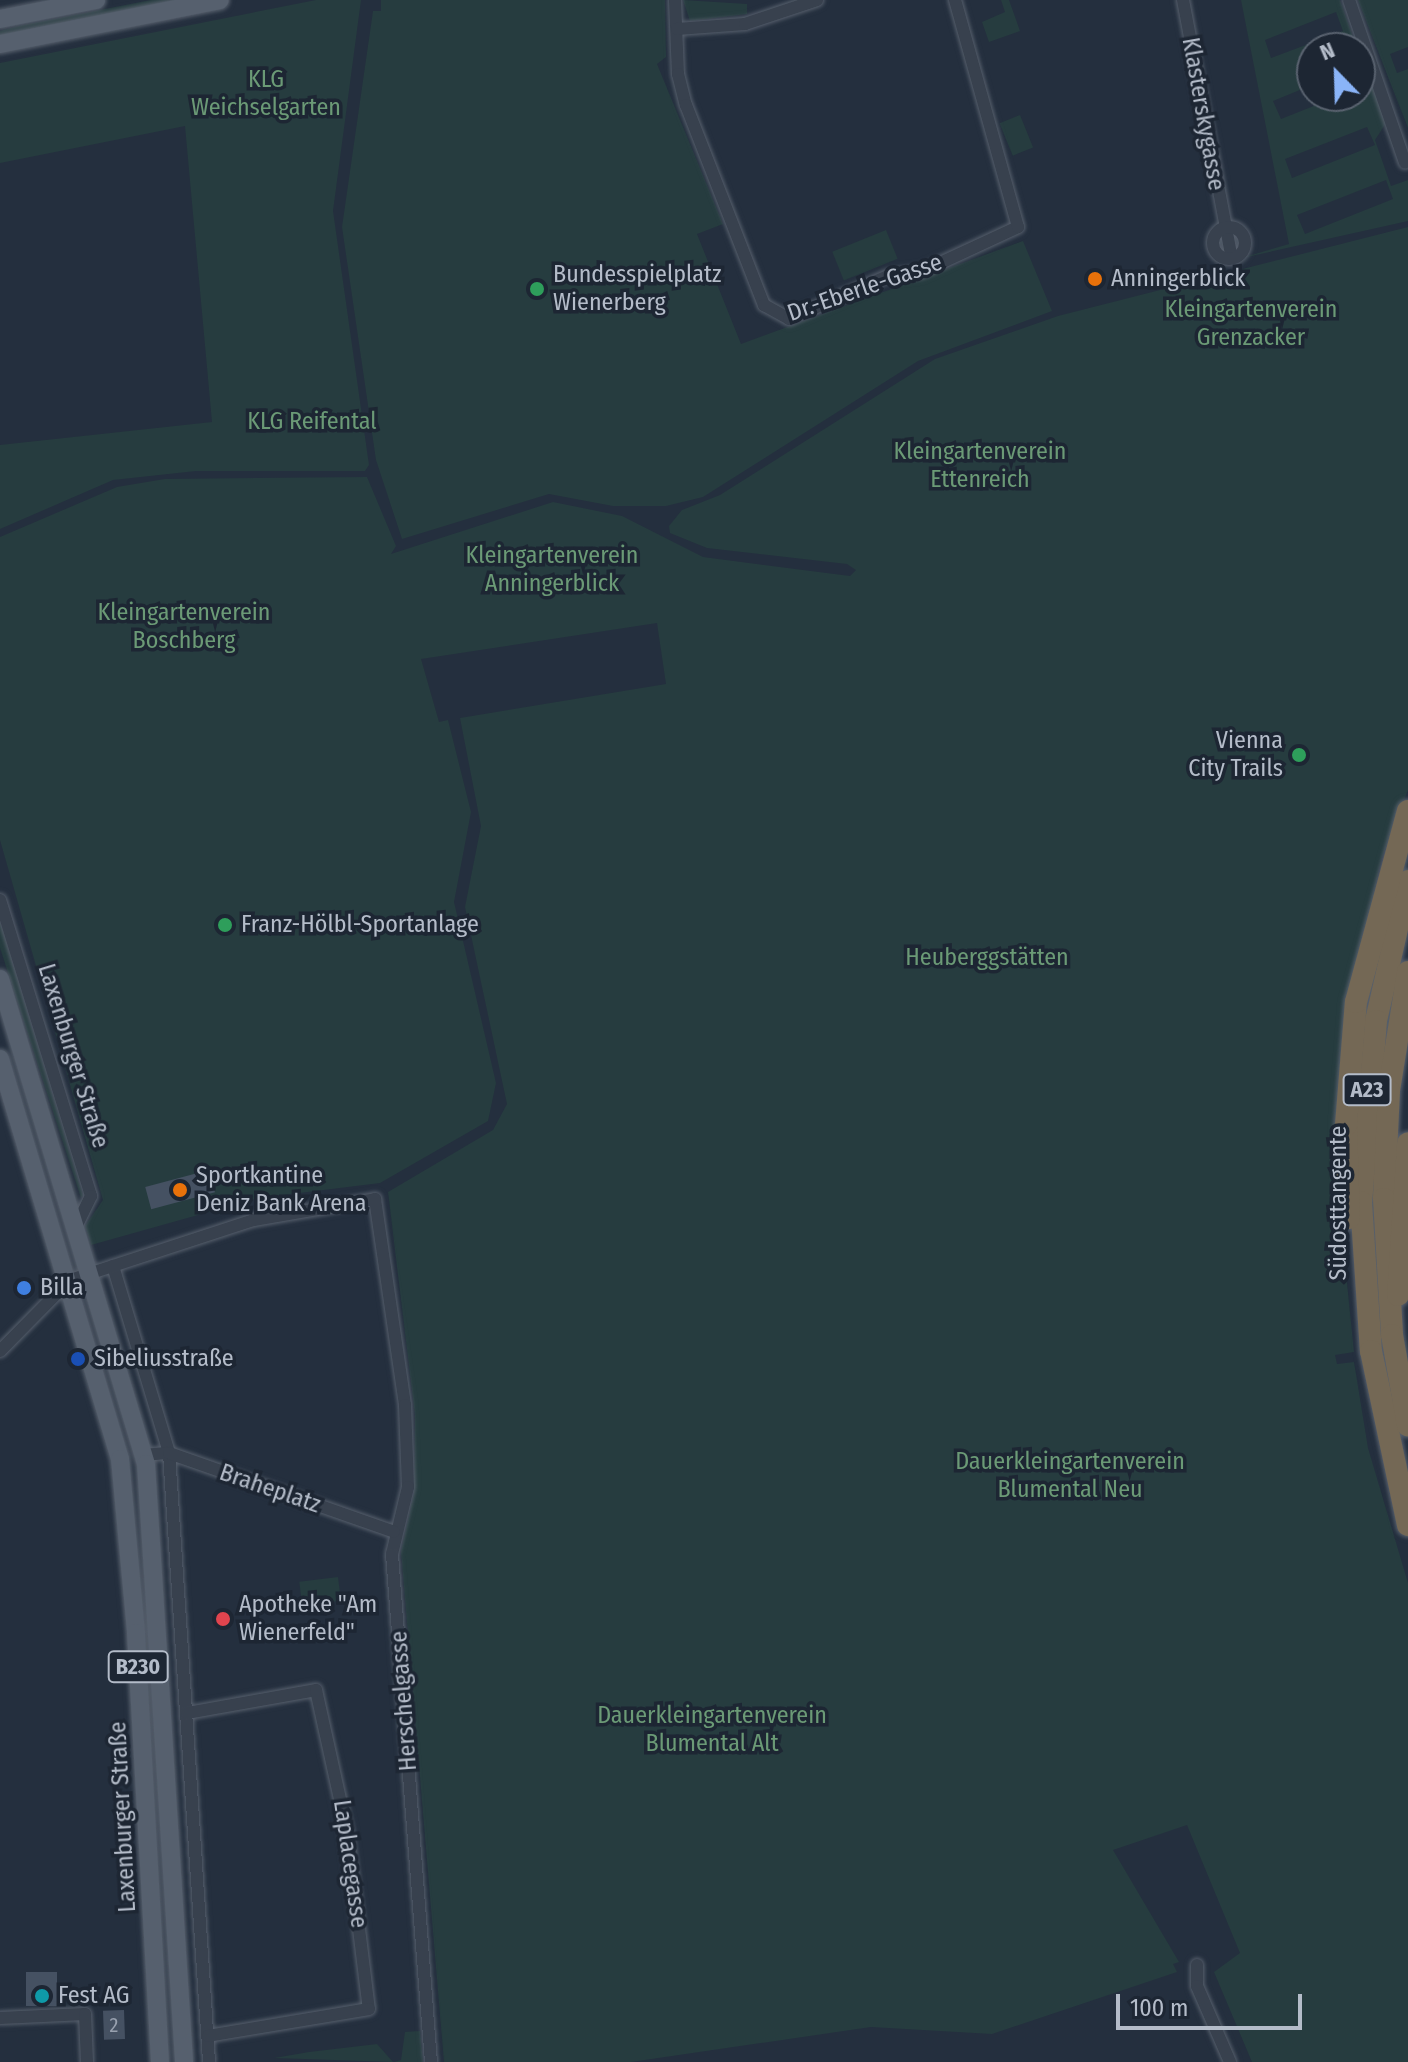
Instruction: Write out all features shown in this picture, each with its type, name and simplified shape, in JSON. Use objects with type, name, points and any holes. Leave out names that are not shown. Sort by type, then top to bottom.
[{"type":"highway","points":[[1365,1302],[1347,1204],[1349,1062],[1367,943],[1408,811]]},
{"type":"highway","name":"Südosttangente","points":[[1408,881],[1384,975],[1367,1088],[1365,1302],[1381,1412],[1408,1525]]},
{"type":"highway","name":"Südosttangente","points":[[1408,972],[1385,1154],[1392,1335],[1408,1426]]},
{"type":"highway","points":[[1392,1335],[1408,1143]]},
{"type":"main road","points":[[0,19],[96,0]]},
{"type":"main road","points":[[0,44],[220,0]]},
{"type":"main road","name":"Laxenburger Straße","points":[[0,979],[93,1272],[144,1455],[184,2062]]},
{"type":"main road","name":"Laxenburger Straße","points":[[0,1059],[70,1280],[120,1459],[160,2062]]},
{"type":"street","points":[[675,0],[677,29],[745,24],[817,0]]},
{"type":"street","name":"Dr.-Eberle-Gasse","points":[[677,29],[678,74],[701,143],[764,305],[789,319],[888,276],[921,272],[1018,227],[955,0]]},
{"type":"street","name":"Klasterskygasse","points":[[1183,0],[1223,227],[1231,253]]},
{"type":"street","points":[[1349,0],[1405,163]]},
{"type":"street","name":"Laxenburger Straße","points":[[0,900],[91,1196],[77,1225]]},
{"type":"street","name":"Herschelgasse","points":[[113,1266],[254,1220],[375,1199],[405,1405],[408,1487],[394,1532],[431,2062]]},
{"type":"street","points":[[0,1351],[70,1280],[113,1266],[169,1453],[209,2062]]},
{"type":"street","name":"Braheplatz","points":[[144,1455],[169,1453],[394,1532]]},
{"type":"street","name":"Laplacegasse","points":[[187,1713],[316,1690],[347,1831],[369,2009],[208,2036]]},
{"type":"street","points":[[1197,1965],[1197,1986],[1230,2062]]},
{"type":"street","points":[[0,2018],[85,2014],[87,2062]]},
{"type":"green space","points":[[151,0],[186,0],[0,38],[0,31],[18,26]]},
{"type":"green space","points":[[316,0],[361,0],[333,211],[369,465],[365,471],[196,471],[113,480],[0,529],[0,445],[212,422],[185,126],[0,163],[0,63]]},
{"type":"green space","name":"Bundesspielplatz Wienerberg","points":[[381,0],[665,0],[666,57],[657,64],[723,224],[697,234],[741,344],[1023,241],[1052,311],[918,361],[703,497],[666,506],[613,506],[549,494],[402,539],[376,460],[342,227],[373,11],[381,11]]},
{"type":"green space","points":[[683,0],[747,4],[747,14],[690,21]]},
{"type":"green space","points":[[1001,0],[1009,0],[1020,31],[989,42],[982,22],[1005,12]]},
{"type":"green space","points":[[1241,0],[1340,0],[1351,32],[1340,32],[1343,31],[1336,12],[1265,40],[1271,58],[1296,49],[1296,92],[1273,101],[1281,119],[1299,112],[1376,112],[1376,97],[1386,123],[1375,140],[1391,186],[1408,180],[1408,221],[1238,259],[1289,244]],"holes":[[[1367,127],[1375,145],[1292,178],[1285,159]],[[1386,180],[1393,199],[1305,234],[1297,215]]]},
{"type":"green space","points":[[1358,0],[1408,0],[1408,47],[1390,54],[1397,73],[1408,69],[1408,128],[1376,46],[1376,32],[1370,32]]},
{"type":"green space","points":[[1020,115],[1033,147],[1013,156],[1000,123]]},
{"type":"green space","points":[[1408,227],[1408,790],[1381,860],[1347,1021],[1340,1213],[1354,1352],[1335,1355],[1337,1364],[1354,1362],[1368,1448],[1408,1583],[1408,2062],[1252,2062],[1214,1972],[1240,1953],[1187,1825],[1113,1850],[1179,1962],[1173,1964],[1177,1972],[992,2034],[871,2027],[631,2062],[444,2062],[401,1551],[414,1493],[415,1415],[388,1192],[493,1130],[507,1104],[465,907],[481,826],[460,718],[666,684],[657,623],[421,659],[439,722],[448,720],[471,812],[454,902],[496,1083],[488,1121],[380,1183],[259,1198],[91,1245],[85,1226],[103,1200],[0,840],[0,537],[117,487],[165,479],[367,477],[396,546],[391,554],[553,502],[622,516],[703,557],[850,576],[856,570],[847,564],[707,548],[670,533],[669,526],[682,510],[720,495],[935,359],[1058,316]]},
{"type":"green space","points":[[886,230],[898,259],[844,280],[832,252]]},
{"type":"green space","points":[[0,922],[83,1195],[81,1198],[0,948]]},
{"type":"green space","points":[[338,1577],[341,1601],[302,1606],[299,1582]]},
{"type":"green space","points":[[420,2031],[423,2062],[394,2062],[401,2060],[405,2032]]},
{"type":"green space","points":[[377,2044],[393,2062],[274,2058],[309,2052]]},
{"type":"building","name":"Sportkantine Deniz Bank Arena","points":[[209,1170],[215,1192],[151,1209],[145,1187]]},
{"type":"building","name":"Fest AG","points":[[26,1972],[57,1972],[57,2006],[26,2006]]},
{"type":"building","points":[[124,2010],[125,2039],[104,2040],[103,2011]]},
{"type":"place","name":"Anningerblick","points":[[1095,279]]},
{"type":"place","name":"Bundesspielplatz Wienerberg","points":[[537,289]]},
{"type":"place","name":"Vienna City Trails","points":[[1299,755]]},
{"type":"place","name":"Franz-Hölbl-Sportanlage","points":[[225,925]]},
{"type":"place","name":"Sportkantine Deniz Bank Arena","points":[[180,1190]]},
{"type":"place","name":"Billa","points":[[24,1288]]},
{"type":"place","name":"Sibeliusstraße","points":[[78,1359]]},
{"type":"place","name":"Apotheke \"Am Wienerfeld\"","points":[[223,1619]]},
{"type":"place","name":"Fest AG","points":[[42,1996]]},
{"type":"park label","name":"KLG Weichselgarten","points":[[266,94]]},
{"type":"park label","name":"Kleingartenverein Grenzacker","points":[[1251,324]]},
{"type":"park label","name":"KLG Reifental","points":[[312,422]]},
{"type":"park label","name":"Kleingartenverein Ettenreich","points":[[980,466]]},
{"type":"park label","name":"Kleingartenverein Anningerblick","points":[[552,570]]},
{"type":"park label","name":"Kleingartenverein Boschberg","points":[[184,627]]},
{"type":"park label","name":"Heuberggstätten","points":[[987,958]]},
{"type":"park label","name":"Dauerkleingartenverein Blumental Neu","points":[[1070,1476]]},
{"type":"park label","name":"Dauerkleingartenverein Blumental Alt","points":[[712,1730]]}]
